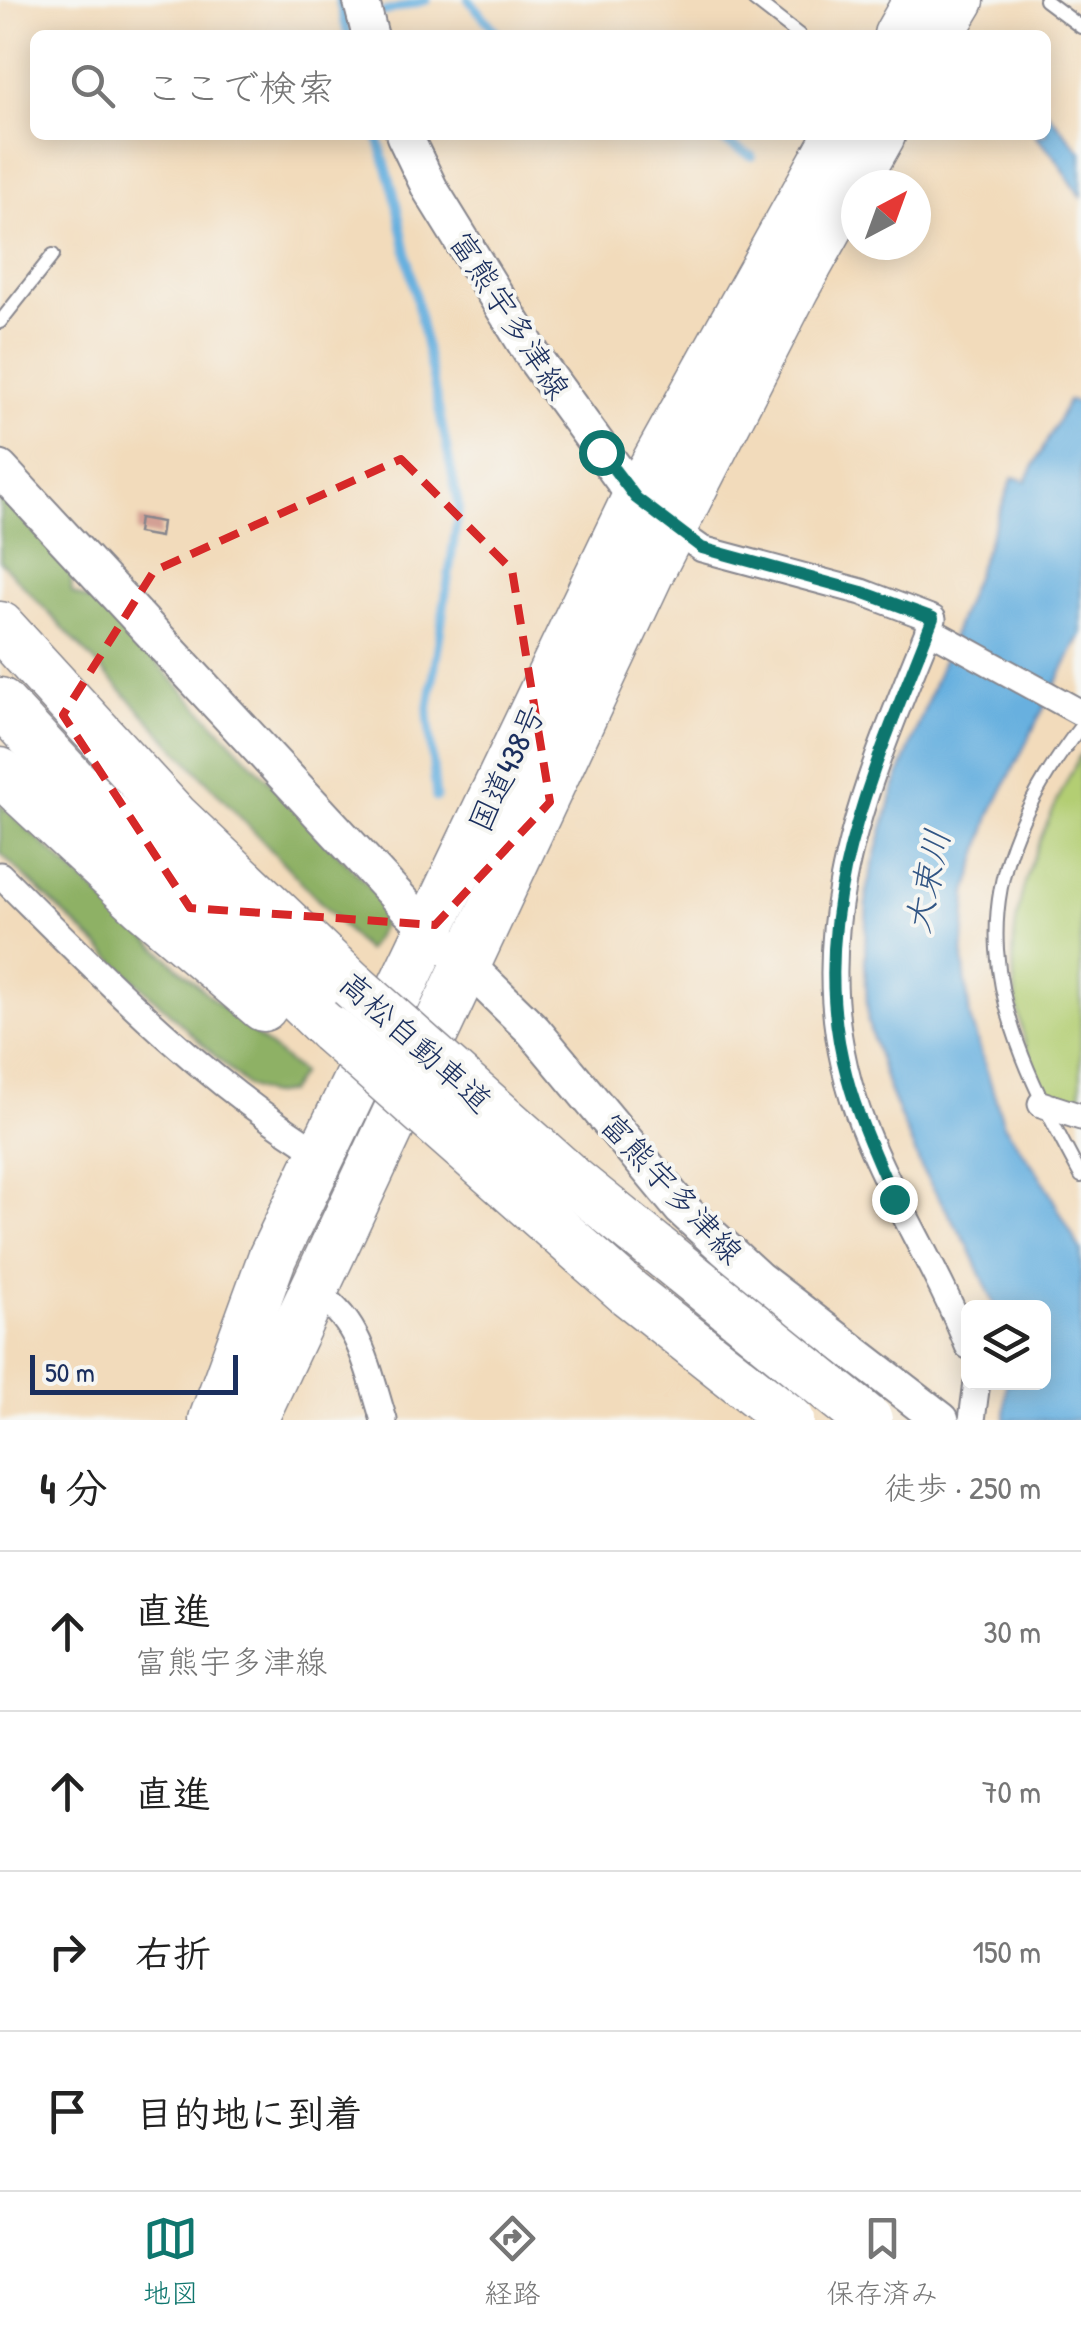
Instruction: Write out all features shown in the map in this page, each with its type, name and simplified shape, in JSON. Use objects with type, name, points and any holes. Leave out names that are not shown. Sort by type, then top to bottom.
[{"type":"highway","points":[[901,30],[918,0]]},
{"type":"highway","points":[[942,30],[960,0]]},
{"type":"highway","name":"国道438号","points":[[213,1420],[272,1258],[636,498],[835,140]]},
{"type":"highway","name":"国道438号","points":[[253,1420],[368,1182],[464,963],[672,528],[760,354],[878,140]]},
{"type":"highway","points":[[0,600],[58,692]]},
{"type":"highway","name":"高松自動車道","points":[[0,626],[176,817],[352,984],[574,1182],[868,1420]]},
{"type":"highway","name":"高松自動車道","points":[[0,702],[325,1042]]},
{"type":"highway","points":[[0,772],[142,904],[325,1042],[498,1206],[629,1293],[790,1420]]},
{"type":"main road","points":[[360,0],[369,30]]},
{"type":"main road","name":"富熊宇多津線","points":[[407,140],[453,229],[535,359],[636,498],[672,528]]},
{"type":"main road","name":"富熊宇多津線","points":[[0,469],[429,929],[533,1030],[682,1209],[758,1280],[940,1420]]},
{"type":"street","points":[[672,528],[702,548],[862,592],[933,618],[932,631],[858,807],[846,851],[835,950],[836,1012],[846,1076],[862,1123],[894,1199],[961,1332]]},
{"type":"street","points":[[932,631],[1070,707]]},
{"type":"street","points":[[1,878],[234,1094],[321,1154]]},
{"type":"street","points":[[1041,1104],[1081,1117]]},
{"type":"street","points":[[313,1292],[350,1321],[384,1420]]},
{"type":"street","points":[[972,1420],[976,1390]]},
{"type":"lane","points":[[754,0],[793,30]]},
{"type":"lane","points":[[1045,0],[1081,27]]},
{"type":"lane","points":[[0,322],[54,255]]},
{"type":"lane","points":[[1081,726],[1033,796],[1006,864],[996,907],[996,963],[1003,1009],[1041,1104],[1081,1176]]},
{"type":"highlighted area","points":[[401,459],[512,570],[550,802],[435,925],[190,908],[63,715],[154,571]]},
{"type":"green space","points":[[0,495],[71,570],[72,593],[103,606],[382,900],[383,921],[366,951],[0,561]]},
{"type":"green space","points":[[1081,753],[1081,1107],[1042,1092],[1025,1043],[1013,957],[1026,879]]},
{"type":"green space","points":[[0,804],[215,1001],[301,1073],[288,1092],[269,1095],[247,1086],[0,853]]},
{"type":"water","points":[[1051,116],[1081,152],[1081,198],[1040,140],[1051,140]]},
{"type":"water","name":"大束川","points":[[1068,401],[1081,403],[1081,634],[991,813],[967,892],[963,959],[970,1018],[1004,1125],[1041,1177],[1081,1251],[1081,1420],[1005,1420],[1006,1390],[1051,1390],[1051,1300],[992,1300],[968,1245],[923,1172],[888,1087],[868,1023],[867,887],[894,789],[1013,477],[1026,481]]},
{"type":"building","points":[[139,518],[162,522],[160,537],[137,533]]},
{"type":"waterway","points":[[339,0],[347,30]]},
{"type":"waterway","points":[[384,12],[427,0]]},
{"type":"waterway","points":[[469,0],[495,30]]},
{"type":"waterway","points":[[378,140],[394,192],[459,507],[428,713],[436,798]]},
{"type":"waterway","points":[[722,140],[752,156]]},
{"type":"route","points":[[601,452],[636,498],[702,548],[862,592],[933,618],[858,807],[846,851],[835,950],[836,1012],[846,1076],[894,1199]]}]
